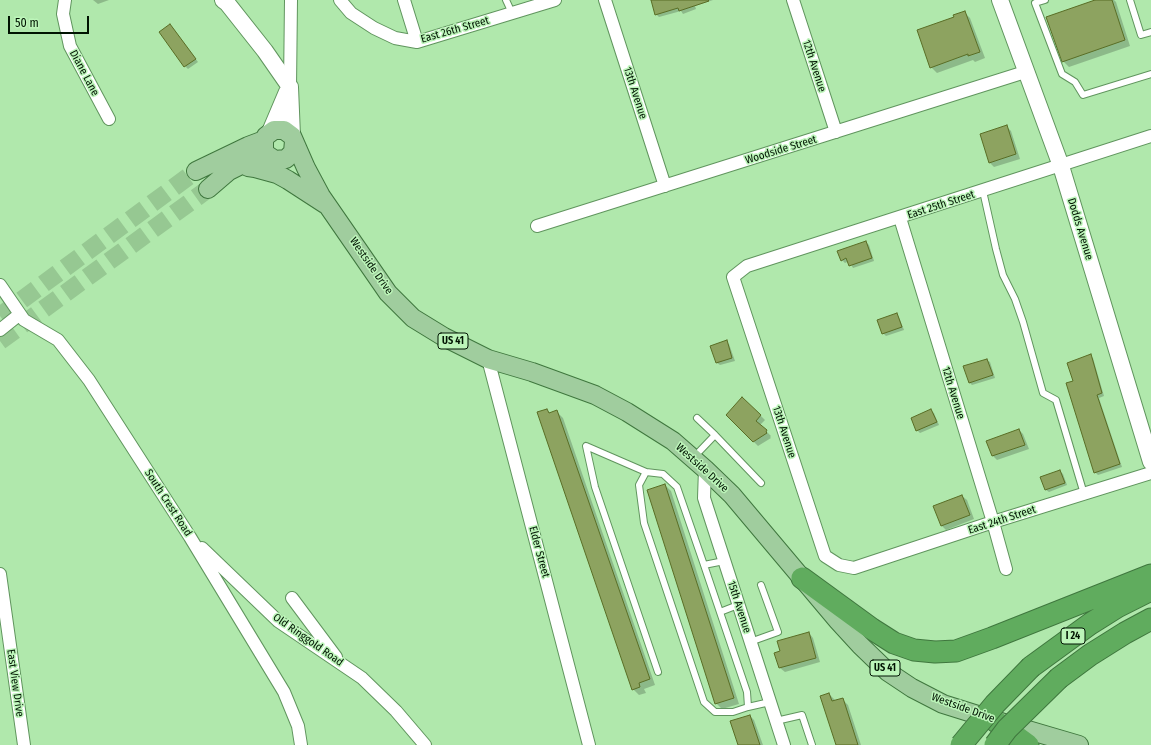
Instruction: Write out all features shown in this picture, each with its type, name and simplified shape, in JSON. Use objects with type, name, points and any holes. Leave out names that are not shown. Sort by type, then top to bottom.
[{"type":"highway","points":[[802,578],[872,629],[894,643],[914,650],[936,652],[956,651],[1114,598],[1151,575]]},
{"type":"highway","name":"I 24","points":[[961,745],[996,704],[1031,667],[1066,640],[1114,598],[1151,590]]},
{"type":"highway","name":"I 24","points":[[995,745],[1007,729],[1059,678],[1090,655],[1151,619]]},
{"type":"highway","points":[[994,720],[1028,745]]},
{"type":"main road","points":[[196,171],[248,146],[267,136],[274,130],[284,130],[293,139],[295,147],[290,156],[275,159],[253,160],[243,164],[229,171],[208,189]]},
{"type":"main road","points":[[267,136],[264,150],[275,159]]},
{"type":"main road","name":"Westside Drive","points":[[293,139],[306,168],[324,201],[388,293],[413,318],[444,337],[488,359],[532,372],[595,395],[650,426],[672,441],[699,463],[732,495],[860,645],[888,672],[912,688],[943,704],[1079,745]]},
{"type":"main road","name":"Westside Drive","points":[[275,159],[324,201]]},
{"type":"main road","points":[[243,164],[248,167],[277,174],[324,201]]},
{"type":"street","name":"Diane Lane","points":[[66,0],[63,14],[70,46],[110,119]]},
{"type":"street","points":[[223,0],[265,51],[290,87]]},
{"type":"street","points":[[291,0],[290,87],[293,139]]},
{"type":"street","name":"East 26th Street","points":[[340,0],[351,13],[374,28],[395,38],[417,42],[555,0]]},
{"type":"street","points":[[404,0],[417,42]]},
{"type":"street","name":"13th Avenue","points":[[605,0],[665,186]]},
{"type":"street","name":"12th Avenue","points":[[793,0],[836,132]]},
{"type":"street","name":"Dodds Avenue","points":[[1000,0],[1025,72],[1061,166],[1151,462]]},
{"type":"street","name":"Woodside Street","points":[[537,226],[1025,72]]},
{"type":"street","points":[[267,136],[290,87]]},
{"type":"street","name":"East 25th Street","points":[[733,277],[747,266],[1151,136]]},
{"type":"street","name":"12th Avenue","points":[[900,218],[1006,569]]},
{"type":"street","name":"13th Avenue","points":[[733,277],[825,556],[839,565],[854,568]]},
{"type":"street","name":"South Crest Road","points":[[0,285],[24,320],[58,340],[89,380],[190,537],[284,692],[298,726],[301,745]]},
{"type":"street","points":[[0,330],[20,314]]},
{"type":"street","name":"Elder Street","points":[[488,359],[589,745]]},
{"type":"street","name":"15th Avenue","points":[[699,463],[704,498],[784,745]]},
{"type":"street","name":"East 24th Street","points":[[854,568],[993,522],[1151,473]]},
{"type":"street","name":"Old Ringgold Road","points":[[190,537],[278,621],[362,678],[396,711],[424,745]]},
{"type":"street","name":"East View Drive","points":[[0,574],[24,745]]},
{"type":"street","points":[[292,598],[342,664]]},
{"type":"lane","points":[[506,0],[512,13]]},
{"type":"lane","points":[[1045,0],[1035,3],[1062,74],[1075,82],[1083,95],[1151,74]]},
{"type":"lane","points":[[1130,0],[1141,35],[1151,32]]},
{"type":"lane","points":[[983,191],[1003,275],[1015,299],[1023,322],[1043,393],[1056,400],[1084,494]]},
{"type":"lane","points":[[697,418],[761,483]]},
{"type":"lane","points":[[699,463],[715,435]]},
{"type":"lane","points":[[658,672],[595,486],[586,446],[646,472],[663,474],[677,487],[747,692],[748,707]]},
{"type":"lane","points":[[646,472],[639,485],[644,523],[704,702],[714,712],[733,712],[770,702]]},
{"type":"lane","points":[[704,565],[724,560]]},
{"type":"lane","points":[[750,642],[778,632],[761,585]]},
{"type":"lane","points":[[720,612],[738,605]]},
{"type":"lane","points":[[776,721],[802,715],[812,745]]},
{"type":"building","points":[[651,0],[709,1],[679,11],[678,8],[655,15]]},
{"type":"building","points":[[1095,0],[1112,0],[1125,40],[1062,62],[1046,17]]},
{"type":"building","points":[[965,11],[980,52],[968,56],[968,54],[930,68],[917,30],[954,17],[953,15]]},
{"type":"building","points":[[170,24],[196,59],[184,67],[159,32]]},
{"type":"building","points":[[1007,125],[1016,154],[989,163],[980,134]]},
{"type":"building","points":[[866,241],[872,258],[849,266],[846,258],[841,261],[837,251]]},
{"type":"building","points":[[897,313],[902,327],[882,334],[877,320]]},
{"type":"building","points":[[727,340],[732,358],[716,363],[710,346]]},
{"type":"building","points":[[1091,354],[1102,393],[1097,395],[1120,464],[1094,473],[1066,383],[1073,381],[1067,363]]},
{"type":"building","points":[[987,359],[993,375],[969,383],[963,366]]},
{"type":"building","points":[[742,397],[761,415],[756,421],[767,430],[767,433],[753,442],[726,415]]},
{"type":"building","points":[[547,409],[549,413],[557,410],[650,679],[639,683],[640,687],[632,690],[537,412]]},
{"type":"building","points":[[931,409],[937,422],[916,431],[911,418]]},
{"type":"building","points":[[1019,429],[1025,445],[992,456],[986,441]]},
{"type":"building","points":[[1060,470],[1065,483],[1045,490],[1040,477]]},
{"type":"building","points":[[665,484],[734,698],[715,704],[647,490]]},
{"type":"building","points":[[962,495],[970,515],[941,526],[933,506]]},
{"type":"building","points":[[809,632],[816,658],[779,668],[774,653],[780,651],[777,641]]},
{"type":"building","points":[[829,693],[832,701],[843,698],[858,745],[836,745],[820,696]]},
{"type":"building","points":[[750,715],[760,745],[738,745],[730,721]]},
{"type":"tunnel","points":[[0,316],[196,171]]},
{"type":"tunnel","points":[[0,341],[208,189]]}]
